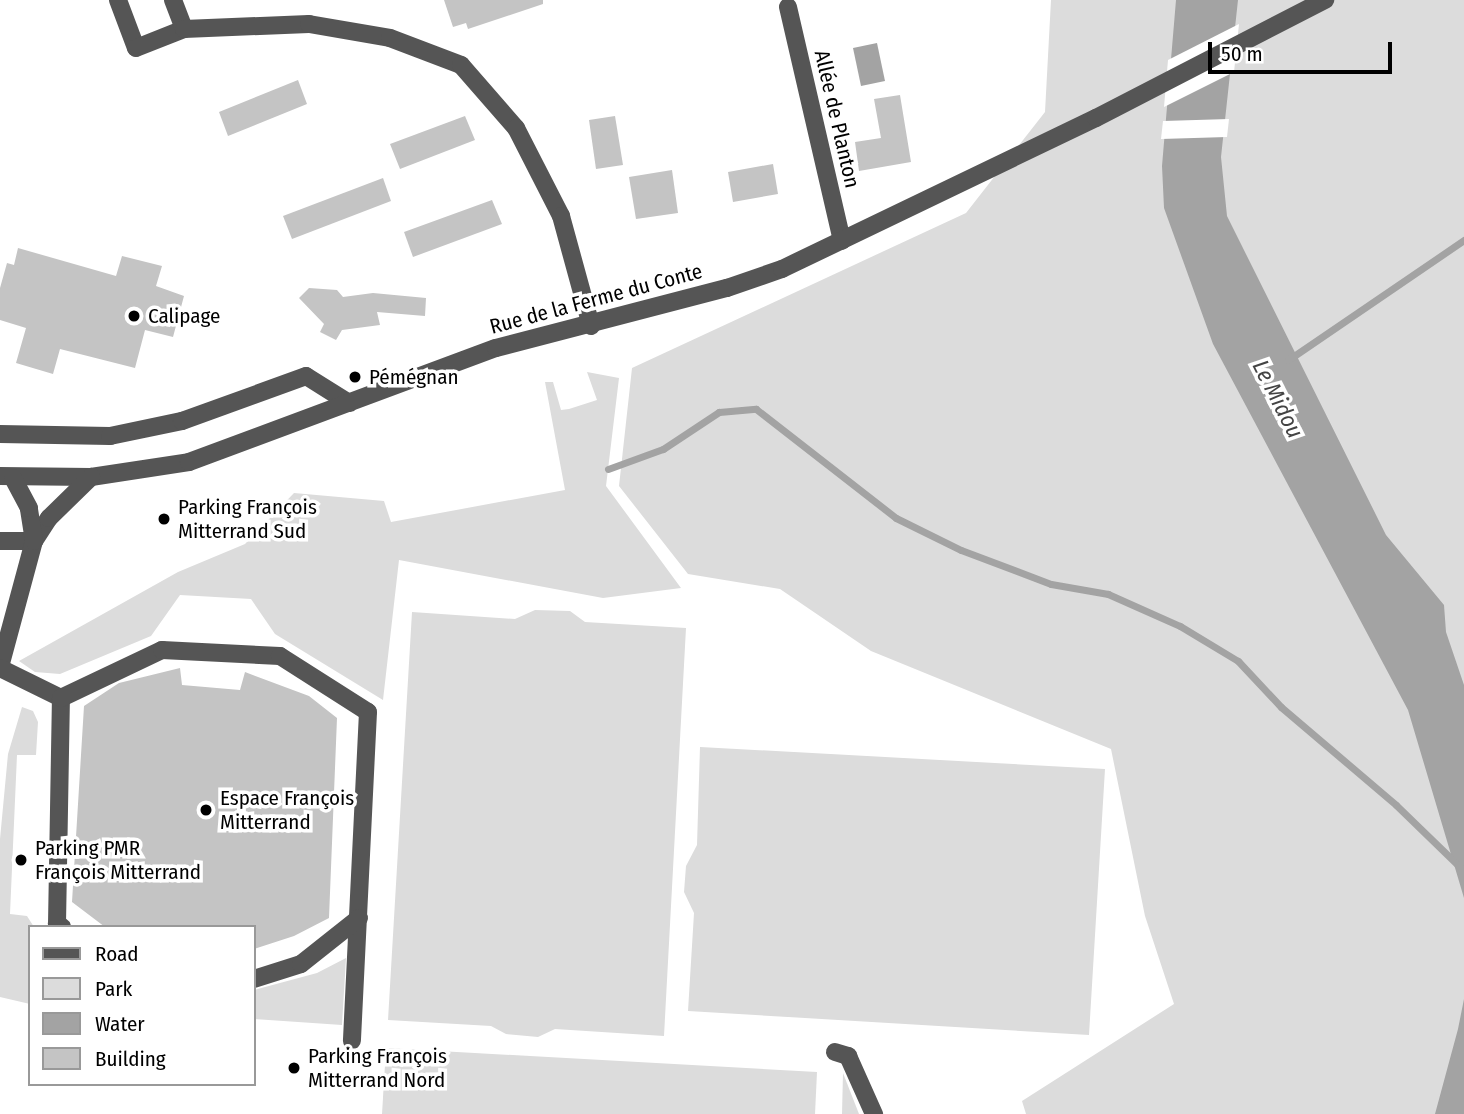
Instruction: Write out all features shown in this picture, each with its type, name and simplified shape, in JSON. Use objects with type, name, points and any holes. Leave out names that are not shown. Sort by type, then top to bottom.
[{"type":"street","points":[[118,0],[136,48],[184,29],[235,30],[310,24],[390,38],[461,65],[516,128],[561,216],[591,326]]},
{"type":"street","points":[[173,0],[184,29]]},
{"type":"street","name":"Rue de la Ferme du Conte","points":[[6,477],[91,477],[188,462],[496,348],[591,326],[727,288],[842,242],[1096,118],[1325,0]]},
{"type":"street","name":"Allée de Planton","points":[[788,7],[842,242]]},
{"type":"street","points":[[0,434],[110,436],[182,421],[306,376],[349,403]]},
{"type":"street","points":[[6,477],[29,508],[34,541]]},
{"type":"street","points":[[0,492],[6,477]]},
{"type":"street","points":[[61,698],[0,668],[34,541],[48,518],[91,477]]},
{"type":"street","points":[[0,541],[34,541]]},
{"type":"street","points":[[61,698],[162,650],[281,656],[368,712],[352,1041]]},
{"type":"street","points":[[59,925],[61,698]]},
{"type":"street","points":[[256,978],[301,964],[359,918]]},
{"type":"street","points":[[835,1052],[848,1056],[874,1114]]},
{"type":"green space","points":[[1051,0],[1464,0],[1464,1114],[1026,1114],[1022,1101],[1174,1004],[1145,916],[1111,749],[871,651],[780,589],[688,574],[619,486],[632,368],[966,213],[1045,112]]},
{"type":"green space","points":[[587,372],[619,378],[606,486],[681,588],[603,598],[399,560],[383,700],[275,634],[251,599],[180,595],[151,636],[60,674],[35,672],[19,661],[178,572],[245,544],[294,493],[384,501],[391,522],[565,490],[545,382],[553,382],[561,410],[569,409],[597,400]]},
{"type":"green space","points":[[535,610],[570,611],[585,622],[686,628],[664,1036],[555,1029],[538,1037],[506,1034],[491,1026],[388,1020],[412,612],[515,619]]},
{"type":"green space","points":[[22,707],[33,711],[38,722],[36,755],[17,755],[10,914],[27,916],[33,925],[28,925],[28,1004],[0,997],[0,839],[8,754]]},
{"type":"green space","points":[[700,747],[1105,769],[1089,1035],[688,1011],[694,913],[684,892],[686,866],[697,845]]},
{"type":"green space","points":[[346,958],[342,1025],[256,1019],[256,989],[317,973]]},
{"type":"green space","points":[[386,1048],[817,1072],[815,1114],[382,1114]]},
{"type":"green space","points":[[843,1073],[859,1114],[842,1114]]},
{"type":"water","name":"Le Midou","points":[[1176,0],[1238,0],[1221,157],[1227,216],[1386,535],[1444,605],[1446,632],[1464,685],[1464,898],[1408,710],[1213,344],[1164,208],[1162,166]]},
{"type":"water","points":[[877,43],[885,81],[861,86],[853,48]]},
{"type":"water","points":[[1464,999],[1464,1114],[1435,1114],[1458,1029]]},
{"type":"pier","points":[[1239,24],[1234,72],[1164,107],[1168,60]]},
{"type":"pier","points":[[1229,119],[1227,137],[1161,139],[1163,121]]},
{"type":"building","points":[[444,0],[543,0],[543,4],[468,29],[466,23],[453,27]]},
{"type":"building","points":[[298,80],[307,104],[228,136],[219,112]]},
{"type":"building","points":[[900,95],[911,162],[859,171],[855,142],[881,138],[874,99]]},
{"type":"building","points":[[465,116],[475,140],[400,169],[390,144]]},
{"type":"building","points":[[615,116],[623,165],[596,169],[589,120]]},
{"type":"building","points":[[773,164],[778,194],[733,202],[728,172]]},
{"type":"building","points":[[672,170],[678,213],[636,219],[629,177]]},
{"type":"building","points":[[383,178],[391,201],[292,239],[283,216]]},
{"type":"building","points":[[492,200],[502,224],[413,257],[404,232]]},
{"type":"building","points":[[18,248],[116,276],[122,256],[162,266],[156,286],[184,296],[173,337],[145,330],[135,368],[60,349],[53,374],[16,363],[26,328],[0,320],[0,288],[7,263],[14,265]]},
{"type":"building","points":[[309,288],[337,290],[343,297],[373,293],[426,298],[425,316],[377,312],[380,325],[342,330],[336,340],[320,332],[324,324],[299,298]]},
{"type":"building","name":"Espace François Mitterrand","points":[[180,668],[182,685],[240,690],[245,672],[309,696],[337,718],[329,918],[294,936],[256,948],[256,925],[102,925],[72,902],[84,706],[119,683]]},
{"type":"waterway","points":[[1288,360],[1464,240]]},
{"type":"waterway","points":[[608,469],[663,449],[719,412],[756,409],[896,518],[961,550],[1051,584],[1108,594],[1180,626],[1238,661],[1281,707],[1396,805],[1464,871]]},
{"type":"place","name":"Calipage","points":[[134,316]]},
{"type":"place","name":"Pémégnan","points":[[355,377]]},
{"type":"place","name":"Parking François Mitterrand Sud","points":[[164,519]]},
{"type":"place","name":"Espace François Mitterrand","points":[[206,810]]},
{"type":"place","name":"Parking PMR François Mitterrand","points":[[21,860]]},
{"type":"place","name":"Parking François Mitterrand Nord","points":[[294,1068]]}]
